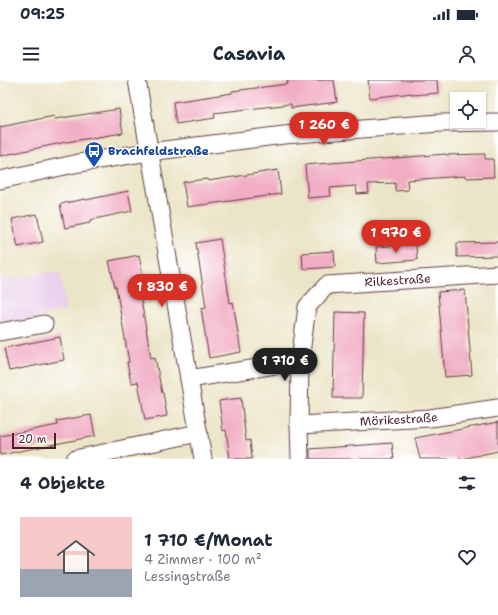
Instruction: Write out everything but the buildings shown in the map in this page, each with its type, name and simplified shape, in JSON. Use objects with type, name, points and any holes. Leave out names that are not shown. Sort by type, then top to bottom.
[{"type":"street","points":[[137,80],[203,459]]},
{"type":"street","points":[[0,180],[79,163],[149,152],[284,135],[440,123],[498,122]]},
{"type":"street","name":"Rilkestraße","points":[[300,361],[307,307],[327,285],[498,274]]},
{"type":"street","points":[[0,332],[44,324]]},
{"type":"street","points":[[189,379],[300,361],[300,459]]},
{"type":"street","name":"Mörikestraße","points":[[299,425],[430,418],[498,408]]},
{"type":"street","points":[[75,459],[198,433]]},
{"type":"shaded area","points":[[0,269],[3,280],[60,271],[66,311],[0,325]]},
{"type":"place","name":"Brachfeldstraße","points":[[94,168]]}]
